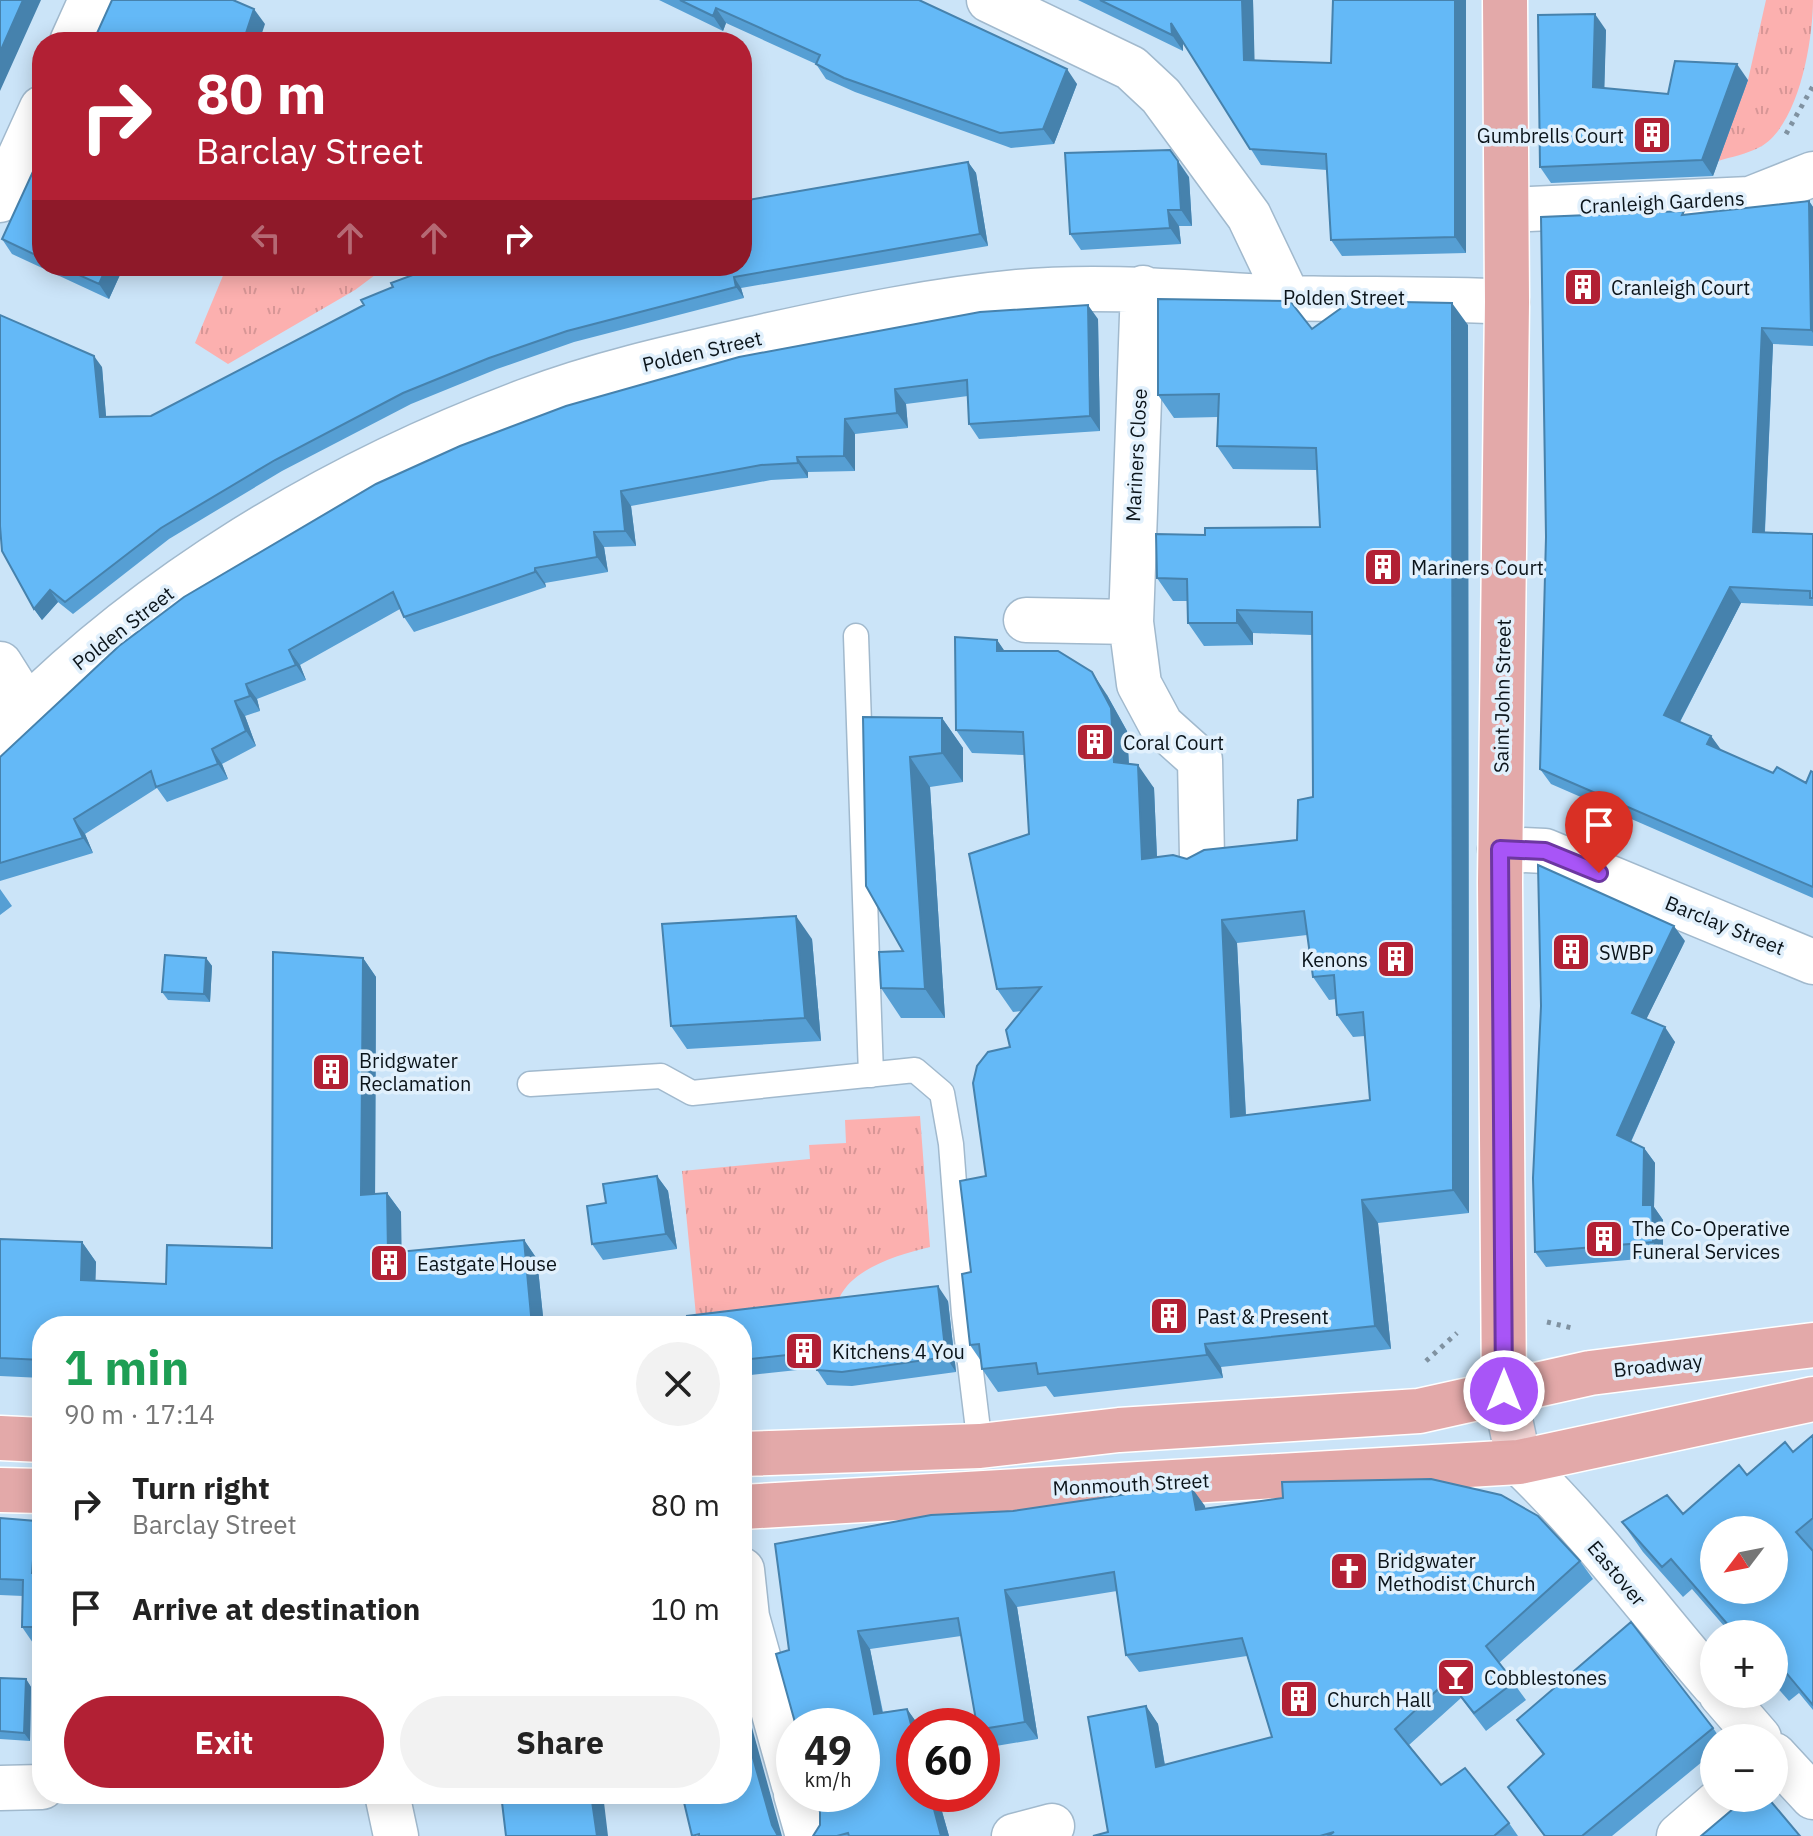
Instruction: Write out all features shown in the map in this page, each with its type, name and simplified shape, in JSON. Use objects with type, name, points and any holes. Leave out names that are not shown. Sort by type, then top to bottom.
[{"type":"main road","name":"Saint John Street","points":[[1504,1391],[1500,849],[1507,302],[1505,0]]},
{"type":"main road","name":"Broadway","points":[[1504,1391],[1590,1373],[1813,1345]]},
{"type":"main road","points":[[752,1454],[980,1446],[1119,1430],[1419,1411],[1504,1391],[1519,1462],[1813,1399]]},
{"type":"main road","points":[[0,1438],[32,1440]]},
{"type":"main road","name":"Monmouth Street","points":[[752,1506],[1519,1462]]},
{"type":"main road","points":[[0,1490],[32,1491]]},
{"type":"street","points":[[77,32],[91,0]]},
{"type":"street","points":[[989,0],[1131,68],[1161,96],[1249,216],[1288,298]]},
{"type":"street","points":[[0,200],[32,130]]},
{"type":"street","name":"Cranleigh Gardens","points":[[1507,210],[1750,199],[1813,174]]},
{"type":"street","name":"Polden Street","points":[[14,721],[136,616],[224,552],[304,504],[385,462],[527,400],[633,366],[853,317],[1021,292],[1143,288],[1288,298],[1507,302]]},
{"type":"street","name":"Mariners Close","points":[[1143,288],[1131,622],[1139,684],[1161,725],[1200,760],[1202,857]]},
{"type":"street","points":[[1026,620],[1131,622]]},
{"type":"street","points":[[0,664],[14,721]]},
{"type":"street","name":"Barclay Street","points":[[1500,849],[1545,851],[1813,962]]},
{"type":"street","name":"Eastover","points":[[1519,1462],[1563,1504],[1589,1541],[1700,1669]]},
{"type":"street","points":[[752,1635],[776,1721]]},
{"type":"street","points":[[1733,1708],[1747,1724]]},
{"type":"street","points":[[1788,1770],[1813,1797]]},
{"type":"street","points":[[0,1788],[32,1787]]},
{"type":"street","points":[[389,1804],[396,1836]]},
{"type":"street","points":[[801,1812],[808,1836]]},
{"type":"street","points":[[1679,1836],[1707,1812]]},
{"type":"lane","points":[[856,636],[871,1075]]},
{"type":"lane","points":[[530,1084],[661,1076],[692,1093],[915,1070],[942,1093],[951,1144],[980,1446]]},
{"type":"path","points":[[1547,1322],[1581,1331]]},
{"type":"path","points":[[1420,1366],[1459,1331]]},
{"type":"green space","points":[[1766,0],[1813,0],[1807,59],[1801,81],[1785,121],[1773,136],[1760,147],[1718,161],[1748,80]]},
{"type":"green space","points":[[223,276],[374,276],[228,364],[195,343]]},
{"type":"green space","points":[[920,1116],[930,1247],[885,1261],[858,1276],[839,1298],[835,1313],[752,1321],[752,1316],[696,1316],[682,1171],[810,1159],[809,1145],[846,1143],[845,1120]]},
{"type":"building","points":[[0,0],[23,0],[0,52]]},
{"type":"building","points":[[112,0],[233,0],[254,9],[246,32],[98,32]]},
{"type":"building","points":[[680,0],[919,0],[1067,69],[1043,129],[1000,133],[844,78],[816,64],[820,55],[716,8],[713,16]]},
{"type":"building","points":[[1100,0],[1242,0],[1244,60],[1331,63],[1333,0],[1455,0],[1455,237],[1331,240],[1326,154],[1250,149],[1171,23],[1172,35]]},
{"type":"building","points":[[1595,14],[1593,87],[1668,94],[1675,61],[1737,64],[1702,160],[1540,167],[1538,15]]},
{"type":"building","points":[[1170,150],[1178,161],[1181,210],[1168,210],[1170,228],[1070,234],[1065,153]]},
{"type":"building","points":[[968,162],[980,234],[752,274],[752,199]]},
{"type":"building","points":[[32,174],[32,253],[2,239]]},
{"type":"building","points":[[1809,201],[1811,330],[1762,328],[1753,532],[1813,534],[1813,598],[1810,598],[1810,591],[1730,587],[1664,715],[1711,736],[1707,744],[1773,773],[1777,767],[1806,783],[1813,772],[1813,887],[1540,769],[1546,537],[1541,217],[1684,211],[1682,215]]},
{"type":"building","points":[[81,276],[103,276],[99,284]]},
{"type":"building","points":[[410,276],[740,276],[734,277],[736,287],[567,331],[403,393],[275,460],[161,528],[65,602],[50,590],[34,609],[2,551],[0,315],[94,356],[100,417],[151,416],[364,305],[361,300],[393,287],[391,283]]},
{"type":"building","points":[[1158,299],[1290,301],[1312,329],[1351,301],[1452,303],[1453,1190],[1362,1200],[1375,1326],[1205,1344],[1207,1355],[1038,1374],[1036,1363],[982,1369],[979,1344],[970,1345],[962,1274],[971,1272],[960,1181],[986,1176],[973,1083],[977,1066],[988,1052],[1010,1047],[1006,1030],[1041,987],[997,989],[969,854],[1029,834],[1023,732],[956,730],[955,637],[997,640],[997,651],[1058,651],[1092,672],[1111,708],[1114,762],[1138,765],[1142,859],[1173,855],[1187,859],[1204,850],[1297,840],[1298,800],[1313,797],[1312,612],[1237,610],[1237,623],[1188,623],[1187,579],[1157,578],[1156,534],[1205,535],[1205,528],[1320,527],[1316,448],[1217,446],[1219,394],[1158,395]],"holes":[[[1304,911],[1313,977],[1334,975],[1337,1015],[1363,1012],[1370,1100],[1231,1117],[1222,920]]]},
{"type":"building","points":[[1088,305],[1090,416],[969,424],[967,380],[895,389],[897,413],[845,419],[844,456],[797,457],[798,463],[761,465],[621,491],[625,531],[594,532],[597,557],[535,568],[535,572],[404,617],[393,592],[289,650],[296,665],[246,684],[250,696],[235,701],[246,731],[212,749],[218,764],[156,787],[151,771],[74,819],[83,838],[0,863],[0,757],[119,646],[184,597],[376,484],[460,446],[566,406],[739,357],[980,312]]},
{"type":"building","points":[[863,717],[942,718],[942,753],[910,757],[925,989],[881,988],[879,952],[903,951],[866,886]]},
{"type":"building","points":[[1538,865],[1674,926],[1632,1013],[1665,1027],[1617,1135],[1644,1148],[1643,1205],[1652,1205],[1653,1242],[1535,1252],[1533,1178],[1541,1006]]},
{"type":"building","points":[[796,916],[805,1018],[671,1026],[662,924]]},
{"type":"building","points":[[273,952],[363,958],[361,1195],[387,1193],[388,1253],[524,1240],[531,1316],[32,1316],[32,1360],[0,1358],[0,1239],[82,1242],[81,1280],[166,1284],[167,1245],[272,1248]]},
{"type":"building","points":[[165,955],[206,958],[204,994],[162,992]]},
{"type":"building","points":[[657,1176],[666,1234],[592,1244],[587,1206],[606,1203],[603,1184]]},
{"type":"building","points":[[938,1286],[946,1357],[842,1372],[817,1370],[814,1352],[752,1359],[752,1316],[687,1316]]},
{"type":"building","points":[[1813,1435],[1813,1518],[1796,1532],[1813,1551],[1813,1705],[1788,1675],[1788,1620],[1724,1620],[1710,1604],[1788,1604],[1788,1516],[1700,1516],[1700,1592],[1671,1559],[1662,1567],[1622,1522],[1667,1495],[1683,1514],[1739,1465],[1747,1475],[1785,1442],[1793,1452]]},
{"type":"building","points":[[1431,1479],[1501,1495],[1538,1516],[1580,1561],[1486,1646],[1514,1682],[1474,1713],[1448,1680],[1395,1729],[1441,1785],[1465,1768],[1509,1823],[1494,1836],[1328,1836],[1334,1832],[1320,1836],[1093,1836],[1108,1832],[1088,1717],[1146,1706],[1156,1767],[1272,1737],[1242,1638],[1126,1655],[1114,1572],[1005,1590],[1025,1722],[1000,1726],[1000,1708],[974,1708],[958,1618],[858,1631],[873,1708],[791,1708],[776,1654],[789,1650],[775,1544],[931,1515],[1013,1511],[1148,1491],[1192,1488],[1196,1510],[1283,1498],[1282,1482]]},
{"type":"building","points":[[0,1518],[32,1521],[32,1627],[22,1627],[23,1580],[0,1579]]},
{"type":"building","points":[[1631,1622],[1710,1724],[1700,1724],[1700,1739],[1582,1836],[1545,1836],[1508,1787],[1544,1754],[1517,1720]]},
{"type":"building","points":[[0,1678],[26,1679],[24,1733],[0,1731]]},
{"type":"building","points":[[896,1711],[896,1812],[935,1812],[941,1836],[849,1836],[848,1833],[813,1836],[820,1825],[820,1812],[880,1812],[880,1713]]},
{"type":"building","points":[[752,1754],[778,1836],[692,1836],[684,1804],[752,1804]]},
{"type":"building","points":[[502,1804],[592,1804],[597,1836],[506,1836]]},
{"type":"building","points":[[1729,1812],[1780,1812],[1800,1836],[1701,1836]]},
{"type":"place","name":"Gumbrells Court","points":[[1652,135]]},
{"type":"place","name":"Cranleigh Court","points":[[1583,287]]},
{"type":"place","name":"Mariners Court","points":[[1383,567]]},
{"type":"place","name":"Coral Court","points":[[1095,742]]},
{"type":"place","name":"SWBP","points":[[1571,952]]},
{"type":"place","name":"Kenons","points":[[1396,959]]},
{"type":"place","name":"Bridgwater Reclamation","points":[[331,1072]]},
{"type":"place","name":"The Co-Operative Funeral Services","points":[[1604,1239]]},
{"type":"place","name":"Eastgate House","points":[[389,1263]]},
{"type":"place","name":"Past & Present","points":[[1169,1316]]},
{"type":"place","name":"Kitchens 4 You","points":[[804,1351]]},
{"type":"place","name":"Bridgwater Methodist Church","points":[[1349,1571]]},
{"type":"place","name":"Cobblestones","points":[[1456,1677]]},
{"type":"place","name":"Church Hall","points":[[1299,1699]]},
{"type":"route","points":[[1504,1391],[1500,849],[1545,851],[1599,873]]}]
